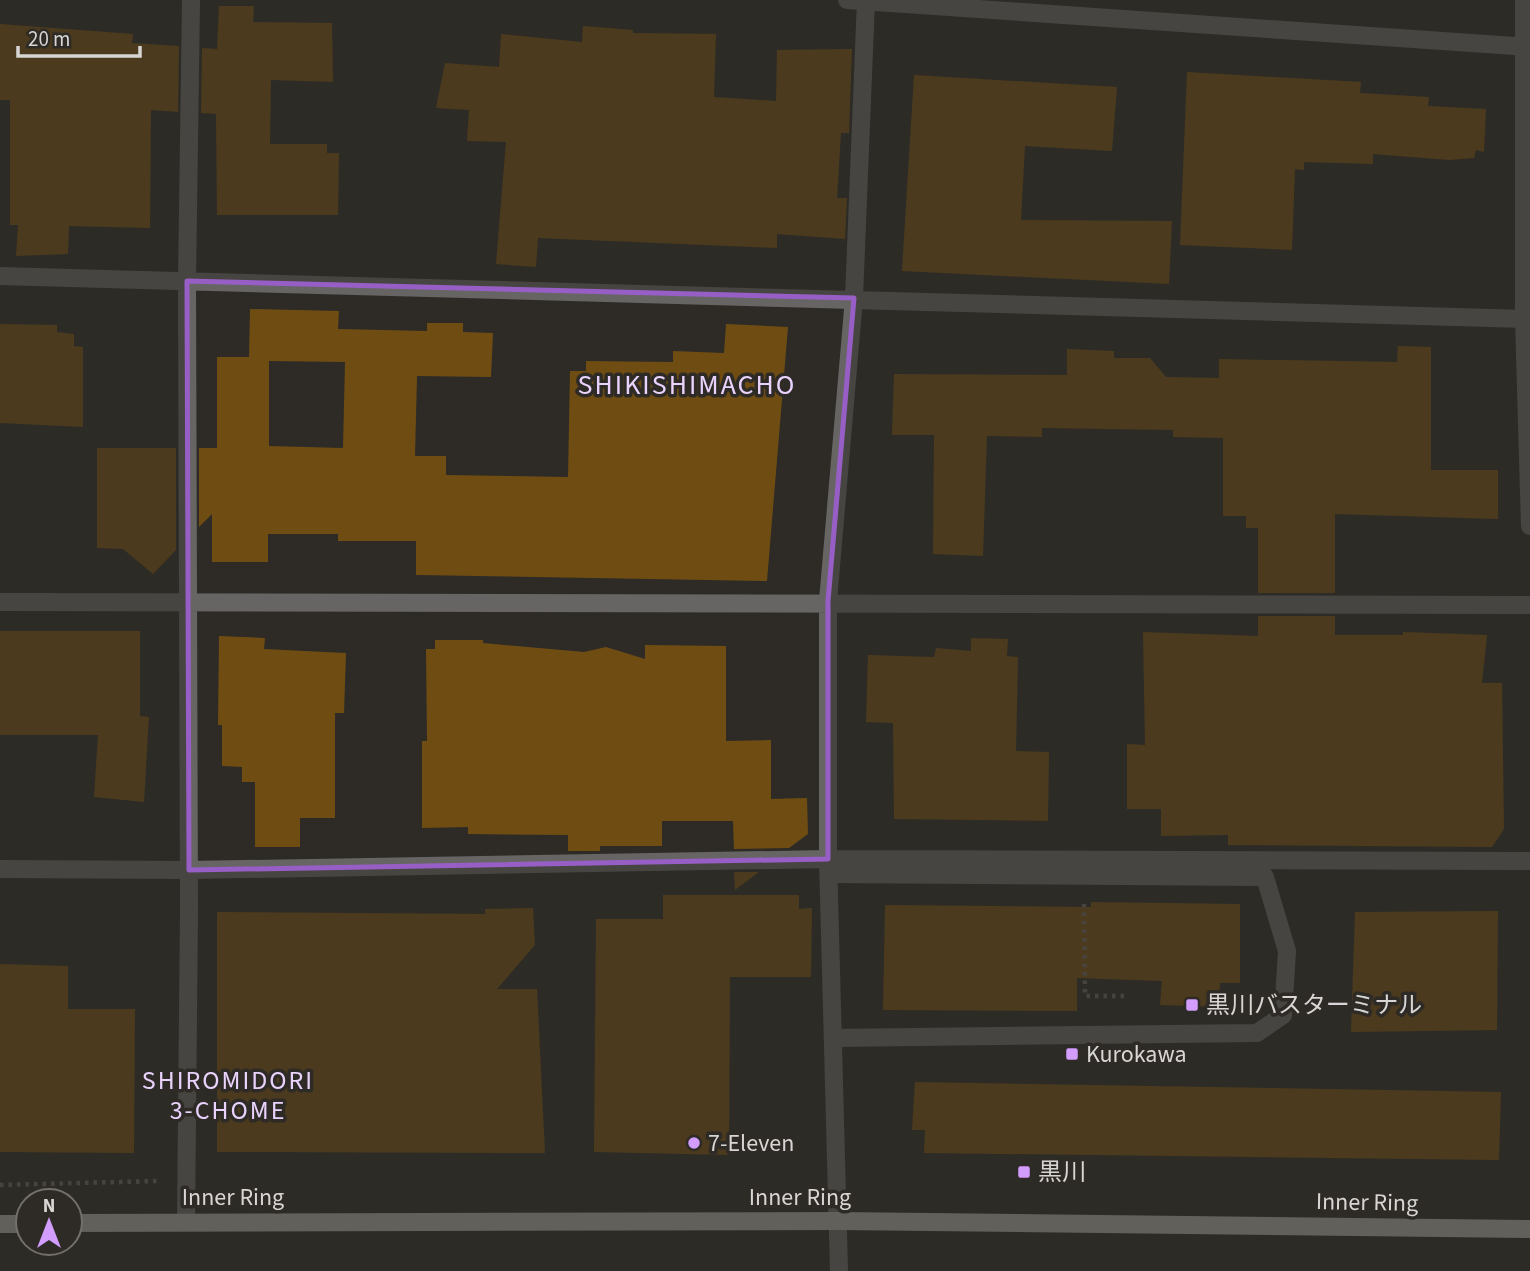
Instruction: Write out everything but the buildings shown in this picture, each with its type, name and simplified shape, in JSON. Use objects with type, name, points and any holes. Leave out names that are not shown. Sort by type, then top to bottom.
[{"type":"main road","name":"Inner Ring","points":[[84,1223],[839,1221],[1530,1228]]},
{"type":"street","points":[[186,1222],[187,281],[191,0]]},
{"type":"street","points":[[847,0],[1527,47]]},
{"type":"street","points":[[839,1271],[829,867],[828,601],[854,298],[866,0]]},
{"type":"street","points":[[1524,0],[1527,47],[1530,526]]},
{"type":"street","points":[[0,276],[1527,319]]},
{"type":"street","points":[[0,602],[828,601],[1530,606]]},
{"type":"street","points":[[0,869],[829,867],[1530,861]]},
{"type":"street","points":[[829,867],[1083,876],[1265,877],[1287,951],[1283,1015],[1257,1032],[834,1038]]},
{"type":"path","points":[[1083,876],[1085,996],[1129,996]]},
{"type":"path","points":[[0,1185],[159,1181]]},
{"type":"highlighted area","points":[[187,281],[854,298],[828,601],[828,859],[189,870]]},
{"type":"place","name":"黒川バスターミナル","points":[[1192,1005]]},
{"type":"place","name":"Kurokawa","points":[[1072,1054]]},
{"type":"place","name":"7-Eleven","points":[[694,1143]]},
{"type":"place","name":"黒川","points":[[1024,1172]]},
{"type":"district","name":"SHIKISHIMACHO","points":[[687,384]]},
{"type":"district","name":"SHIROMIDORI 3-CHOME","points":[[228,1095]]}]
